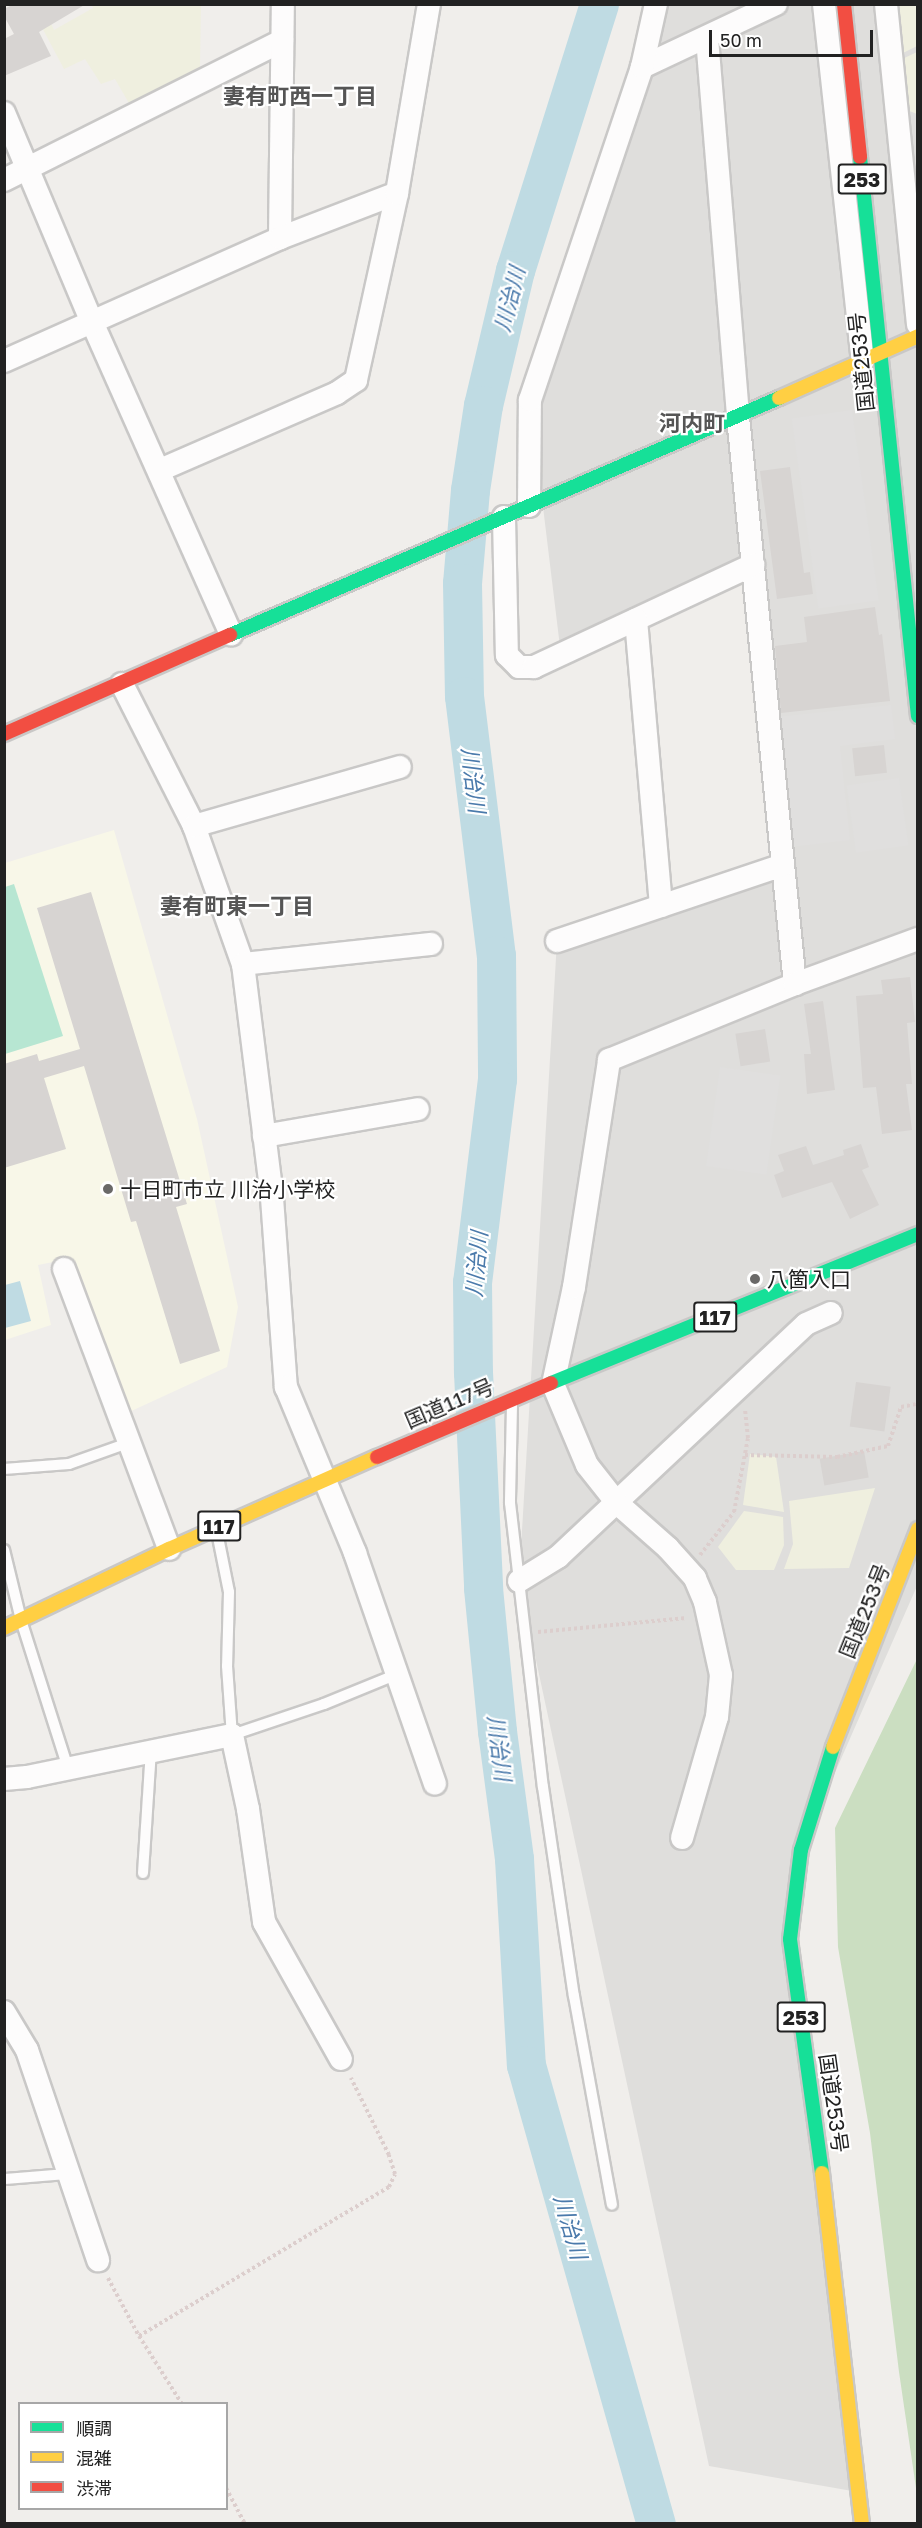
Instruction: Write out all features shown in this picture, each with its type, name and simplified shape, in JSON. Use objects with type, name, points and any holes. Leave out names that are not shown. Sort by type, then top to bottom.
[{"type":"main road","name":"国道253号","points":[[844,4],[872,357],[918,716]]},
{"type":"main road","points":[[4,734],[122,684],[231,634],[738,417],[918,336]]},
{"type":"main road","name":"国道117号","points":[[4,1628],[216,1527],[322,1480],[512,1399],[918,1234]]},
{"type":"main road","name":"国道253号","points":[[862,2523],[818,2140],[790,1939],[805,1839],[835,1742],[914,1551],[918,1529]]},
{"type":"street","points":[[280,238],[283,4]]},
{"type":"street","points":[[160,470],[337,393],[356,380],[397,193],[429,4]]},
{"type":"street","points":[[529,506],[530,400],[642,67],[656,4]]},
{"type":"street","points":[[642,67],[776,4]]},
{"type":"street","points":[[824,4],[872,357]]},
{"type":"street","points":[[886,4],[909,136],[918,324]]},
{"type":"street","points":[[707,38],[738,417],[795,984]]},
{"type":"street","points":[[4,180],[282,41]]},
{"type":"street","points":[[4,113],[92,322],[160,470],[231,634]]},
{"type":"street","points":[[4,361],[280,238],[397,193]]},
{"type":"street","points":[[500,518],[507,656],[519,667],[534,667],[753,565]]},
{"type":"street","points":[[636,620],[661,906]]},
{"type":"street","points":[[122,684],[194,826],[243,964],[272,1198],[285,1387],[322,1480],[355,1553],[377,1613],[395,1676],[435,1784]]},
{"type":"street","points":[[194,826],[400,767]]},
{"type":"street","points":[[557,941],[783,865]]},
{"type":"street","points":[[682,1838],[717,1717],[721,1675],[708,1614],[695,1578],[618,1503],[586,1465],[553,1384],[574,1287],[609,1060],[795,984],[918,939]]},
{"type":"street","points":[[243,964],[431,944]]},
{"type":"street","points":[[264,1136],[418,1109]]},
{"type":"street","points":[[64,1269],[169,1549]]},
{"type":"street","points":[[519,1581],[558,1557],[806,1324],[831,1313]]},
{"type":"street","points":[[4,1779],[27,1778],[151,1750],[232,1735],[248,1809],[264,1922],[341,2058]]},
{"type":"street","points":[[4,2012],[27,2050],[98,2260]]},
{"type":"lane","points":[[512,1399],[510,1503],[543,1787],[574,1996],[612,2205]]},
{"type":"lane","points":[[4,1469],[69,1464],[128,1443]]},
{"type":"lane","points":[[216,1527],[229,1592],[227,1666],[232,1735],[324,1704],[395,1676]]},
{"type":"lane","points":[[4,1550],[21,1620],[68,1768]]},
{"type":"lane","points":[[143,1873],[151,1750]]},
{"type":"lane","points":[[4,2179],[68,2174]]},
{"type":"path","points":[[688,1570],[734,1512],[748,1438],[743,1383]]},
{"type":"path","points":[[745,1455],[837,1457],[888,1446],[901,1407],[916,1404]]},
{"type":"path","points":[[525,1633],[682,1619],[708,1614]]},
{"type":"path","points":[[139,2336],[389,2187],[395,2174],[389,2155],[341,2058]]},
{"type":"path","points":[[98,2260],[139,2336],[181,2402]]},
{"type":"path","points":[[228,2492],[245,2523]]},
{"type":"shaded area","points":[[655,5],[917,5],[917,1586],[801,1850],[790,1939],[858,2492],[709,2466],[519,1581],[557,941],[783,865],[753,566],[561,655],[530,400]]},
{"type":"shaded area","points":[[852,410],[879,600],[818,609],[792,418]]},
{"type":"shaded area","points":[[891,705],[895,739],[840,746],[850,840],[790,847],[776,717]]},
{"type":"shaded area","points":[[899,778],[908,845],[856,853],[847,785]]},
{"type":"shaded area","name":"十日町市立 川治小学校","points":[[114,830],[197,1119],[238,1307],[227,1367],[127,1413],[68,1259],[38,1265],[51,1325],[5,1340],[5,863]]},
{"type":"shaded area","points":[[720,1067],[780,1075],[766,1175],[706,1166]]},
{"type":"green space","points":[[30,5],[42,5],[54,30],[93,8],[92,5],[201,5],[200,68],[130,105],[115,79],[101,84],[85,59],[64,69]]},
{"type":"green space","points":[[895,5],[917,5],[917,46],[901,54]]},
{"type":"green space","points":[[917,52],[917,114],[907,110],[900,60]]},
{"type":"green space","points":[[14,884],[63,1036],[5,1054],[5,887]]},
{"type":"green space","points":[[750,1454],[776,1457],[784,1512],[743,1505]]},
{"type":"green space","points":[[875,1488],[849,1568],[784,1569],[793,1544],[789,1501]]},
{"type":"green space","points":[[744,1511],[783,1517],[784,1545],[774,1570],[736,1570],[718,1547]]},
{"type":"green space","points":[[917,1659],[917,2495],[899,2372],[870,2133],[838,1947],[835,1828]]},
{"type":"water","points":[[20,1281],[31,1321],[5,1328],[5,1285]]},
{"type":"building","points":[[14,4],[86,4],[39,32],[51,56],[4,76],[4,39],[14,34],[4,16],[4,9]]},
{"type":"building","points":[[790,467],[804,573],[810,572],[813,594],[777,599],[760,471]]},
{"type":"building","points":[[875,607],[879,635],[882,634],[890,701],[781,713],[775,646],[807,642],[804,617]]},
{"type":"building","points":[[884,745],[887,773],[855,776],[852,748]]},
{"type":"building","points":[[91,892],[187,1204],[176,1207],[220,1351],[180,1364],[136,1221],[131,1222],[84,1066],[44,1078],[66,1149],[4,1168],[4,1064],[37,1054],[39,1061],[80,1049],[37,908]]},
{"type":"building","points":[[910,977],[915,1022],[907,1023],[912,1084],[906,1084],[912,1130],[882,1134],[876,1087],[863,1088],[856,996],[883,994],[881,980]]},
{"type":"building","points":[[823,1001],[835,1090],[807,1094],[804,1054],[811,1054],[804,1004]]},
{"type":"building","points":[[765,1029],[770,1062],[741,1066],[735,1034]]},
{"type":"building","points":[[861,1144],[869,1167],[862,1170],[879,1205],[850,1219],[832,1182],[782,1198],[774,1175],[784,1171],[778,1155],[806,1146],[813,1165],[844,1155],[843,1150]]},
{"type":"building","points":[[856,1382],[891,1387],[884,1431],[850,1427]]},
{"type":"building","points":[[864,1451],[869,1478],[824,1485],[820,1459]]},
{"type":"waterway","name":"川治川","points":[[599,4],[515,270],[483,405],[470,490],[462,583],[464,696],[496,955],[497,1079],[472,1282],[473,1372],[483,1588],[497,1731],[514,1859],[526,2065],[656,2524]]},
{"type":"traffic: fast","points":[[860,157],[918,716]]},
{"type":"traffic: fast","points":[[230,635],[779,398]]},
{"type":"traffic: fast","points":[[551,1383],[918,1234]]},
{"type":"traffic: fast","points":[[822,2173],[790,1939],[801,1850],[833,1747]]},
{"type":"traffic: slow","points":[[779,398],[918,336]]},
{"type":"traffic: slow","points":[[4,1628],[169,1549],[377,1457]]},
{"type":"traffic: slow","points":[[833,1747],[918,1529]]},
{"type":"traffic: slow","points":[[822,2173],[862,2524]]},
{"type":"traffic: jam","points":[[844,4],[860,157]]},
{"type":"traffic: jam","points":[[4,734],[230,635]]},
{"type":"traffic: jam","points":[[377,1457],[551,1383]]},
{"type":"place","name":"十日町市立 川治小学校","points":[[108,1189]]},
{"type":"place","name":"八箇入口","points":[[755,1279]]},
{"type":"district","name":"妻有町西一丁目","points":[[300,96]]},
{"type":"district","name":"河内町","points":[[692,423]]},
{"type":"district","name":"妻有町東一丁目","points":[[237,906]]}]
